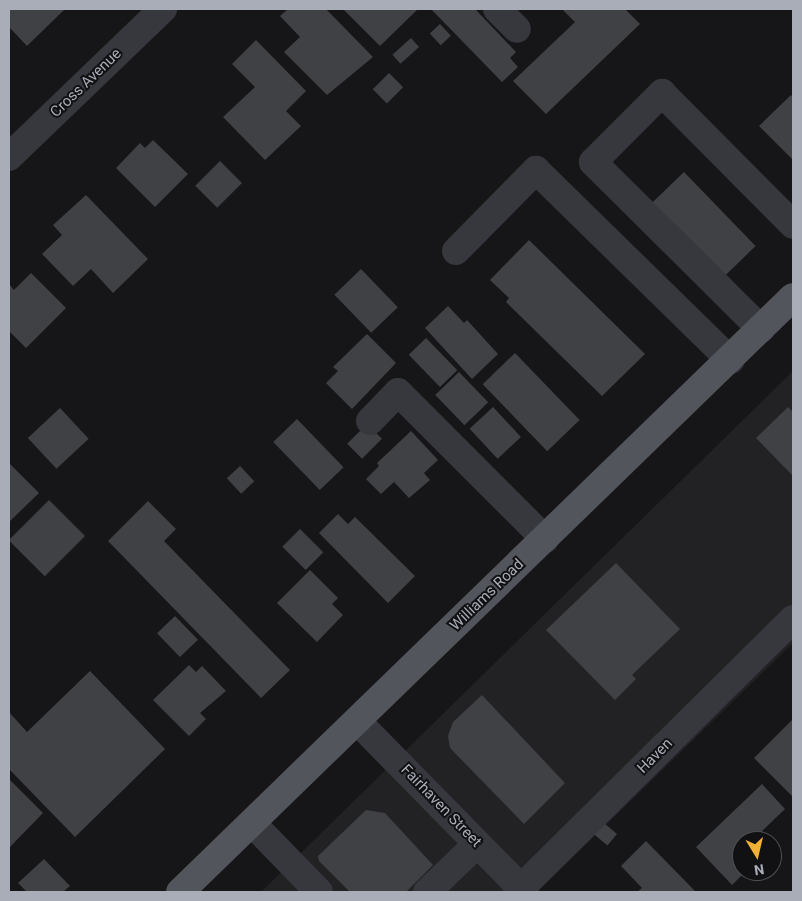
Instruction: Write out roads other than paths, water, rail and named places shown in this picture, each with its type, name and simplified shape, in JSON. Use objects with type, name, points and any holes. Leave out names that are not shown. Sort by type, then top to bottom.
[{"type":"main road","name":"Williams Road","points":[[180,892],[793,297]]},
{"type":"street","name":"Cross Avenue","points":[[9,157],[163,9]]},
{"type":"street","points":[[497,9],[517,29]]},
{"type":"street","points":[[761,329],[593,162],[662,93],[793,225]]},
{"type":"street","points":[[456,252],[536,170],[730,360]]},
{"type":"street","points":[[370,421],[398,392],[545,539]]},
{"type":"street","name":"Haven","points":[[521,891],[793,619]]},
{"type":"street","name":"Fairhaven Street","points":[[356,721],[521,891]]},
{"type":"street","points":[[252,823],[319,892]]},
{"type":"street","points":[[427,892],[477,844]]}]
